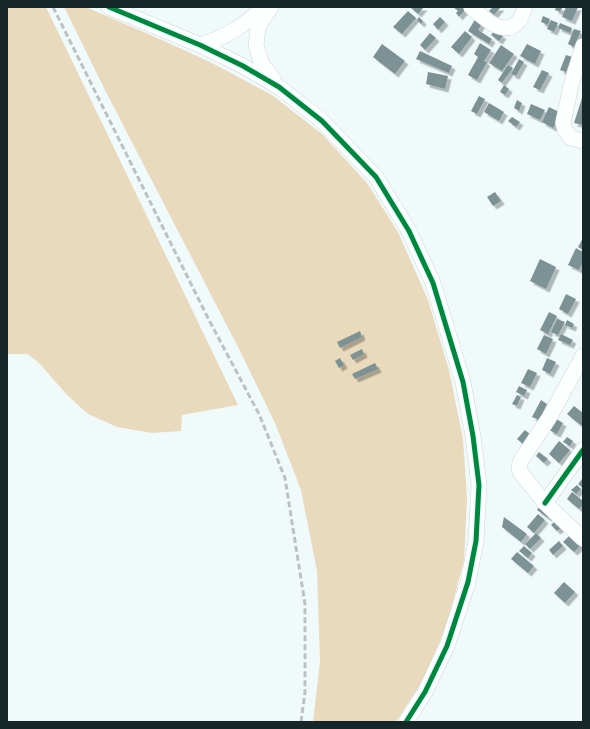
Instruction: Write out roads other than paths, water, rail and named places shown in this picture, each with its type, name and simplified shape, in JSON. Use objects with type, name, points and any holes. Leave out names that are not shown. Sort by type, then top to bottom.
[{"type":"street","points":[[109,7],[200,45],[244,66],[279,87],[322,121],[376,178],[409,231],[433,283],[463,382],[473,436],[479,485],[476,541],[468,582],[447,646],[425,692],[406,722]]},
{"type":"street","points":[[200,45],[215,41],[228,34],[250,20],[265,7]]},
{"type":"street","points":[[271,7],[258,27],[256,46],[262,64],[279,87]]},
{"type":"street","points":[[471,7],[490,23],[507,28],[512,27],[519,21],[525,7]]},
{"type":"street","points":[[583,46],[571,85],[563,123],[565,130],[571,138],[583,141]]},
{"type":"street","points":[[583,356],[549,418],[520,462],[519,470],[545,503],[583,539]]},
{"type":"street","points":[[545,503],[583,450]]},
{"type":"railway","points":[[53,7],[210,322],[259,414],[285,478],[305,604],[305,692],[301,722]]}]
